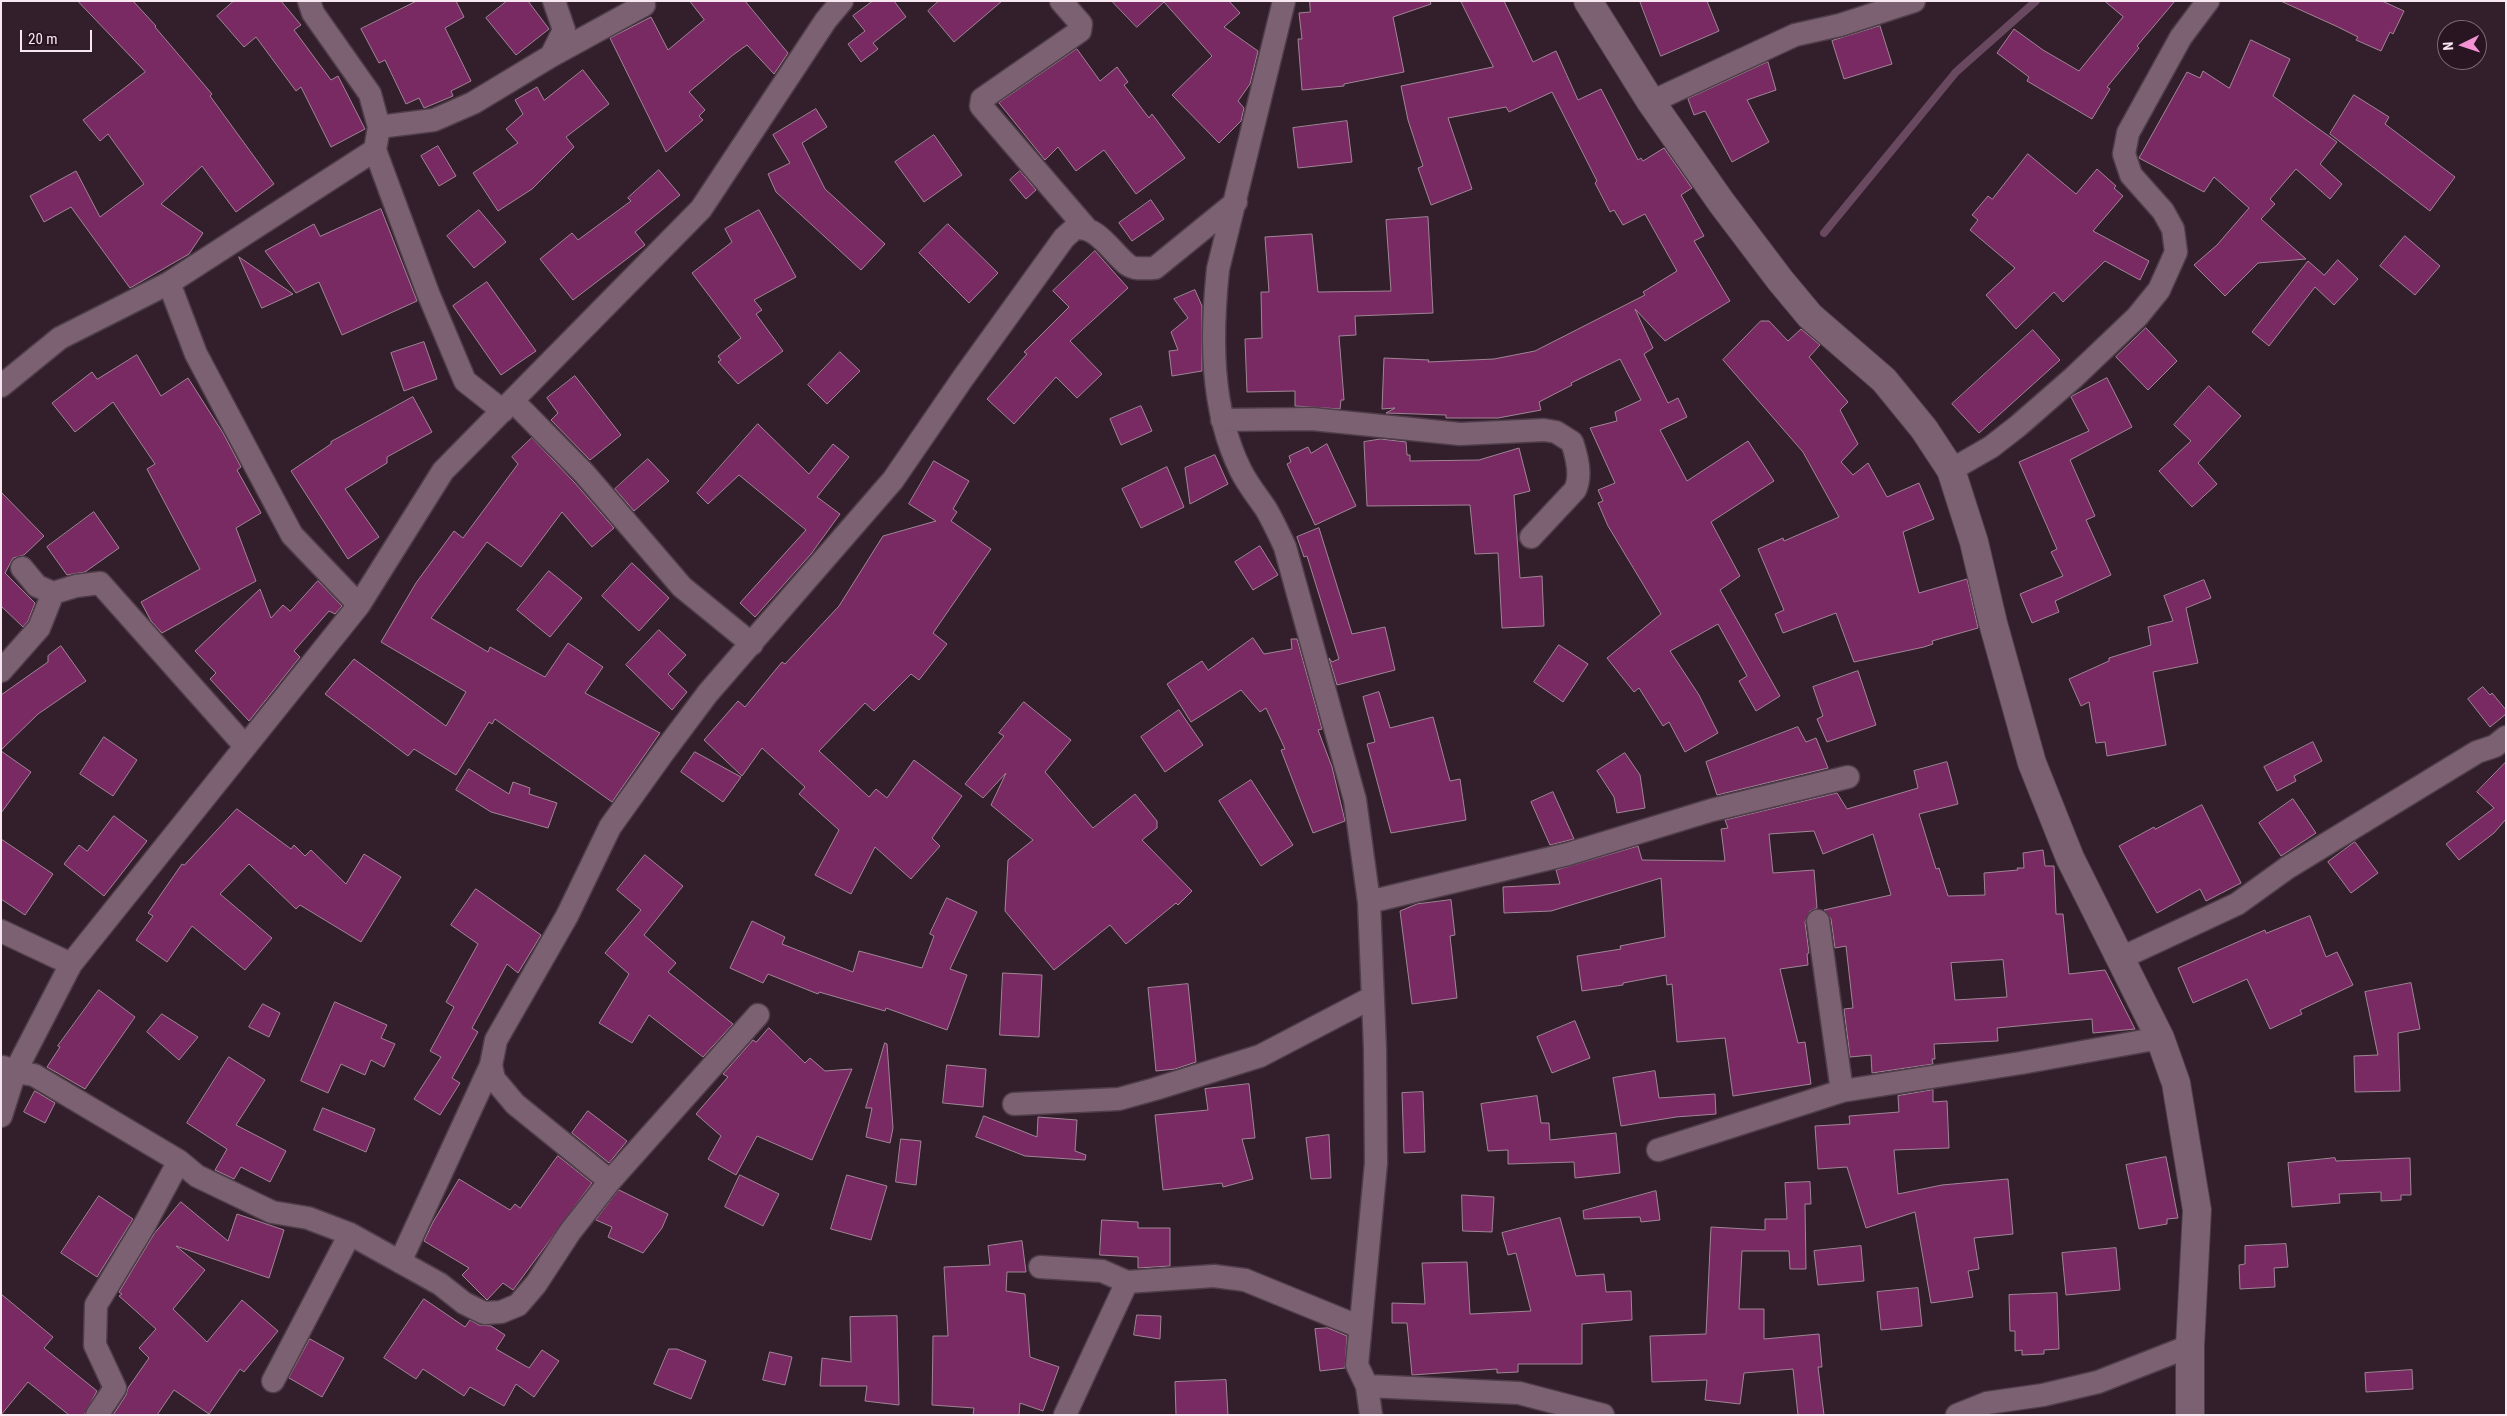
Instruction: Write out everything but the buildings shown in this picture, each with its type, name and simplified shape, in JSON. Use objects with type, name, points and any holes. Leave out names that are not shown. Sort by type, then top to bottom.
[{"type":"street","points":[[309,1],[314,13],[370,94],[379,128],[375,150],[428,293],[465,381],[508,406],[584,473],[682,587],[752,644]]},
{"type":"street","points":[[551,56],[564,30],[554,1]]},
{"type":"street","points":[[1,1116],[8,1069],[71,964],[359,605],[443,471],[701,209],[826,20],[842,1]]},
{"type":"street","points":[[1061,1],[1081,24],[1080,31],[982,99],[981,106],[1086,228],[1109,246],[1129,266],[1142,269],[1155,268],[1236,202]]},
{"type":"street","points":[[1284,1],[1218,269],[1214,304],[1216,391],[1226,435],[1241,472],[1267,511],[1285,547],[1355,800],[1369,902],[1373,997],[1376,1163],[1357,1365],[1368,1386],[1371,1415]]},
{"type":"street","points":[[1588,1],[1651,102],[1721,202],[1780,280],[1810,316],[1884,380],[1924,429],[1951,470],[1974,542],[1993,622],[2032,763],[2070,858],[2160,1038],[2176,1083],[2197,1210],[2190,1346],[2190,1415]]},
{"type":"street","points":[[1651,102],[1795,34],[1840,24],[1914,1]]},
{"type":"street","points":[[1951,470],[1991,446],[2025,420],[2137,317],[2159,290],[2176,252],[2173,229],[2163,211],[2130,175],[2124,154],[2128,133],[2181,37],[2208,1]]},
{"type":"street","points":[[379,128],[434,120],[473,103],[551,56],[644,5]]},
{"type":"street","points":[[1,386],[60,338],[169,283],[375,150]]},
{"type":"street","points":[[400,1262],[491,1065],[496,1040],[567,916],[610,827],[708,693],[893,480],[963,378],[1064,238],[1074,229],[1086,228]]},
{"type":"street","points":[[169,283],[196,354],[292,535],[359,605]]},
{"type":"street","points":[[1222,420],[1312,419],[1460,434],[1544,430],[1556,432],[1572,442],[1579,477],[1578,484],[1566,501],[1531,537]]},
{"type":"street","points":[[22,568],[37,586],[53,593],[76,586],[100,583],[245,746]]},
{"type":"street","points":[[1,671],[39,628],[53,593]]},
{"type":"street","points":[[2121,958],[2237,904],[2296,863],[2477,752],[2495,746],[2506,738]]},
{"type":"street","points":[[1369,902],[1568,854],[1712,810],[1848,777]]},
{"type":"street","points":[[1818,921],[1842,1091]]},
{"type":"street","points":[[1,931],[71,964]]},
{"type":"street","points":[[1014,1104],[1119,1099],[1155,1090],[1260,1056],[1373,997]]},
{"type":"street","points":[[8,1069],[34,1075],[178,1161],[197,1176],[272,1212],[308,1218],[350,1234],[440,1284],[464,1303],[484,1313],[501,1312],[518,1305],[536,1284],[570,1232],[610,1181],[758,1015]]},
{"type":"street","points":[[1658,1150],[1842,1091],[2020,1063],[2160,1038]]},
{"type":"street","points":[[491,1065],[494,1079],[515,1104],[610,1181]]},
{"type":"street","points":[[97,1415],[115,1388],[95,1345],[96,1305],[145,1224],[178,1161]]},
{"type":"street","points":[[274,1381],[350,1234]]},
{"type":"street","points":[[1040,1267],[1102,1271],[1127,1282],[1214,1276],[1245,1280],[1360,1327]]},
{"type":"street","points":[[1065,1415],[1127,1282]]},
{"type":"street","points":[[1957,1415],[1987,1402],[2043,1394],[2098,1382],[2190,1346]]},
{"type":"street","points":[[1368,1386],[1519,1393],[1604,1415]]},
{"type":"waterway","points":[[1824,233],[1956,72],[2036,1]]}]
